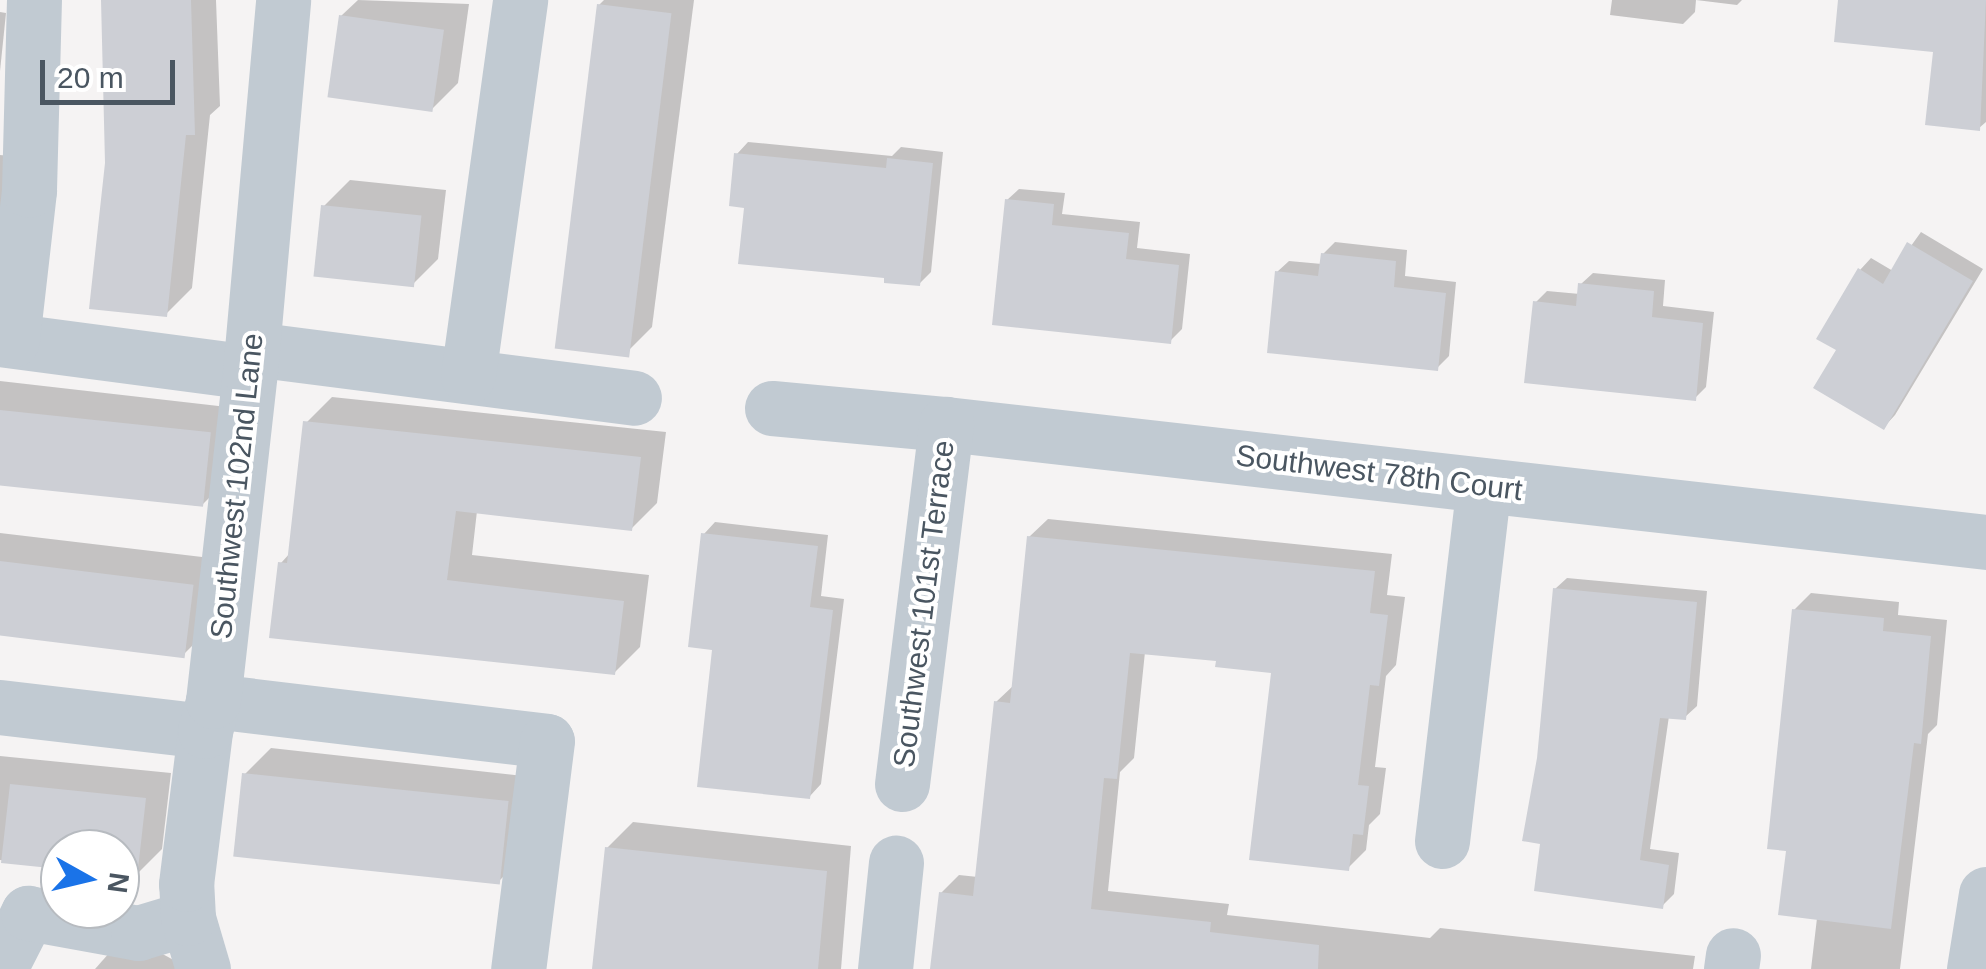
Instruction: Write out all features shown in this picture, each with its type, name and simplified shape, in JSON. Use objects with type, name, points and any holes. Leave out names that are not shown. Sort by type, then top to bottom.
[{"type":"street","points":[[34,0],[29,190],[6,339],[468,376],[634,398]]},
{"type":"street","name":"Southwest 102nd Lane","points":[[203,969],[188,918],[186,884],[252,360],[283,0]]},
{"type":"street","points":[[468,376],[520,0]]},
{"type":"street","name":"Southwest 78th Court","points":[[772,408],[946,424],[1986,542]]},
{"type":"street","name":"Southwest 101st Terrace","points":[[902,784],[946,424]]},
{"type":"street","points":[[1442,841],[1484,486]]},
{"type":"street","points":[[0,707],[209,716],[548,741],[518,969]]},
{"type":"street","points":[[886,969],[896,863]]},
{"type":"street","points":[[1974,969],[1986,894]]},
{"type":"street","points":[[0,968],[28,913],[138,934],[188,918]]},
{"type":"building","points":[[101,0],[191,0],[195,135],[186,135],[167,317],[89,309],[105,163]]},
{"type":"building","points":[[1838,0],[1986,0],[1980,131],[1925,125],[1933,52],[1834,42]]},
{"type":"building","points":[[597,4],[671,13],[629,358],[555,348]]},
{"type":"building","points":[[339,15],[444,30],[432,112],[327,97]]},
{"type":"building","points":[[734,153],[886,168],[887,158],[933,163],[920,286],[884,283],[884,278],[738,264],[744,208],[729,206]]},
{"type":"building","points":[[1005,199],[1054,204],[1052,225],[1129,233],[1126,259],[1179,265],[1171,344],[992,325]]},
{"type":"building","points":[[321,205],[421,216],[414,287],[313,277]]},
{"type":"building","points":[[1907,242],[1973,281],[1884,430],[1813,388],[1836,350],[1816,339],[1858,268],[1883,284]]},
{"type":"building","points":[[1321,253],[1396,261],[1394,287],[1446,293],[1438,371],[1267,353],[1275,271],[1318,276]]},
{"type":"building","points":[[1578,283],[1654,291],[1652,317],[1703,323],[1696,401],[1524,383],[1533,301],[1576,306]]},
{"type":"building","points":[[0,410],[211,432],[203,507],[0,485]]},
{"type":"building","points":[[303,421],[641,457],[632,531],[456,511],[447,580],[624,601],[615,675],[269,638],[278,562],[287,563]]},
{"type":"building","points":[[701,533],[818,546],[810,607],[833,610],[810,799],[697,787],[712,650],[688,647]]},
{"type":"building","points":[[1027,536],[1375,571],[1370,613],[1388,615],[1379,686],[1370,685],[1358,785],[1369,786],[1363,835],[1353,834],[1349,871],[1249,860],[1271,673],[1215,667],[1216,661],[1130,653],[1117,779],[1104,778],[1091,909],[1211,922],[1210,932],[1319,945],[1318,969],[930,969],[939,892],[973,896],[994,701],[1010,703]]},
{"type":"building","points":[[0,561],[194,585],[185,658],[0,636]]},
{"type":"building","points":[[1553,588],[1697,602],[1686,720],[1660,718],[1640,860],[1669,865],[1663,909],[1534,891],[1540,844],[1522,841],[1537,758]]},
{"type":"building","points":[[1792,609],[1884,618],[1883,631],[1931,636],[1921,744],[1914,743],[1891,929],[1778,915],[1786,851],[1767,849]]},
{"type":"building","points":[[242,773],[509,801],[500,885],[233,857]]},
{"type":"building","points":[[10,784],[146,798],[140,851],[140,829],[40,829],[40,867],[1,863]]},
{"type":"building","points":[[605,847],[827,871],[818,969],[592,969]]}]
